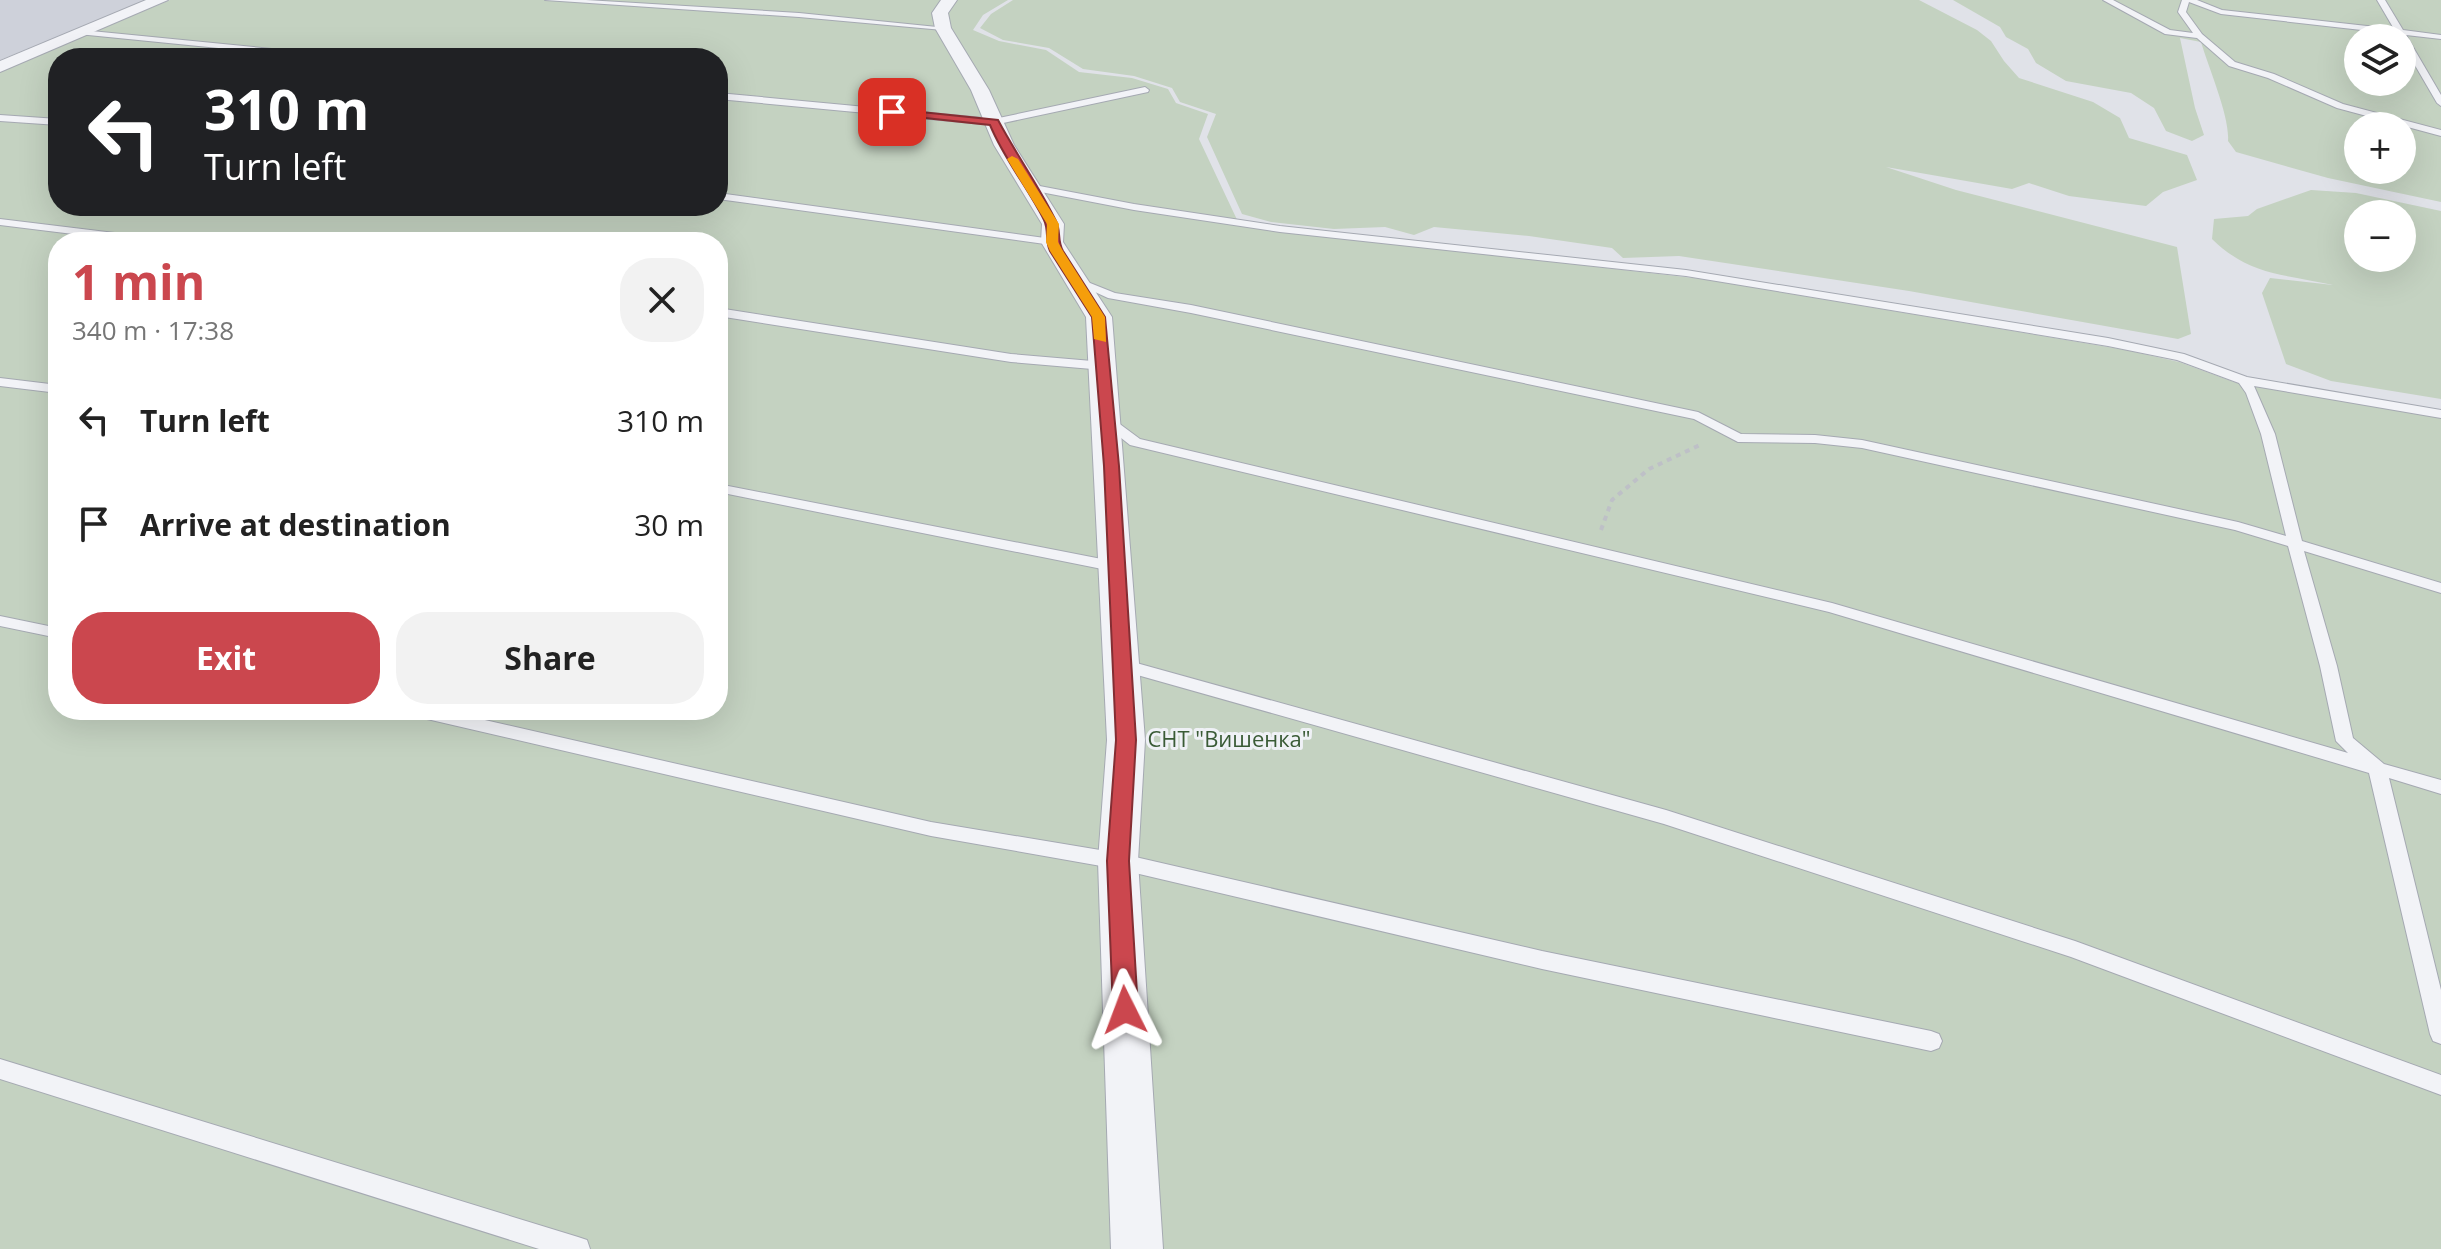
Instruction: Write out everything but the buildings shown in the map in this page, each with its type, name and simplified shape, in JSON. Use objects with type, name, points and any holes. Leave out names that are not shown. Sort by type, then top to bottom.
[{"type":"street","points":[[0,67],[160,0]]},
{"type":"street","points":[[946,14],[994,122],[1053,224],[1052,242],[1099,317],[1126,740],[1118,861],[1137,1249]]},
{"type":"lane","points":[[549,0],[799,15],[946,14]]},
{"type":"lane","points":[[2107,0],[2168,32],[2199,36]]},
{"type":"lane","points":[[2344,26],[2221,12],[2188,0],[2182,12],[2199,36],[2232,64],[2271,76],[2340,106],[2441,133]]},
{"type":"lane","points":[[2381,0],[2395,24]]},
{"type":"lane","points":[[81,32],[242,48]]},
{"type":"lane","points":[[2416,34],[2441,37]]},
{"type":"lane","points":[[2416,60],[2441,103]]},
{"type":"lane","points":[[728,97],[994,122],[1145,90]]},
{"type":"lane","points":[[0,118],[48,121]]},
{"type":"lane","points":[[1029,187],[1280,229],[1717,278],[2108,342],[2180,357],[2244,380],[2441,414]]},
{"type":"lane","points":[[728,197],[1052,242]]},
{"type":"lane","points":[[0,222],[82,232]]},
{"type":"lane","points":[[1075,280],[1112,296],[1191,309],[1698,416],[1738,438],[1815,439],[1862,444],[2167,508],[2295,542],[2331,556],[2441,588]]},
{"type":"lane","points":[[728,314],[1011,358],[1104,366]]},
{"type":"lane","points":[[2244,380],[2252,389],[2272,453],[2335,682],[2345,741],[2377,767],[2441,1034]]},
{"type":"lane","points":[[0,382],[48,388]]},
{"type":"lane","points":[[1108,422],[1135,442],[1832,608],[2441,787]]},
{"type":"lane","points":[[728,490],[1117,567]]},
{"type":"lane","points":[[0,621],[48,631]]},
{"type":"lane","points":[[1122,665],[1666,817],[2075,950],[2441,1085]]},
{"type":"lane","points":[[457,720],[931,829],[1118,861],[1542,960],[1931,1041]]},
{"type":"lane","points":[[0,1069],[578,1249]]},
{"type":"path","points":[[1580,549],[1600,532],[1612,500],[1649,469],[1715,437],[1738,438]]},
{"type":"shaded area","points":[[0,0],[149,0],[0,60]]},
{"type":"green space","name":"СНТ \"Вишенка\"","points":[[170,0],[1008,0],[983,15],[973,30],[999,41],[1046,50],[1079,72],[1132,78],[1168,89],[1176,103],[1208,114],[1199,139],[1240,226],[1702,279],[2126,350],[2179,362],[2234,382],[2441,418],[2441,1249],[0,1249],[0,71],[48,51],[48,216],[728,216],[728,48],[55,48]]},
{"type":"green space","points":[[1013,0],[1919,0],[1977,30],[1991,41],[2019,78],[2093,102],[2120,118],[2129,138],[2187,155],[2197,180],[2163,192],[2146,206],[2069,196],[2029,183],[2012,189],[1886,167],[1956,190],[2177,247],[2191,334],[2178,339],[1909,291],[1679,256],[1623,258],[1612,248],[1529,236],[1434,227],[1414,235],[1385,227],[1334,229],[1271,222],[1242,214],[1207,137],[1216,114],[1180,102],[1172,88],[1134,76],[1083,69],[1049,48],[1003,40],[980,28],[991,14]]},
{"type":"green space","points":[[1953,0],[2441,0],[2441,202],[2356,184],[2416,184],[2416,112],[2344,112],[2344,181],[2236,152],[2228,141],[2222,106],[2201,42],[2180,38],[2204,135],[2192,141],[2166,131],[2154,108],[2131,93],[2066,81],[2036,63],[2028,49],[2006,37],[2000,27]]},
{"type":"green space","points":[[2311,190],[2356,193],[2389,200],[2344,200],[2344,272],[2416,272],[2416,206],[2441,211],[2441,399],[2331,381],[2286,364],[2262,293],[2270,278],[2333,285],[2254,267],[2212,239],[2214,219],[2248,216],[2257,209]]},
{"type":"slow traffic","points":[[1012,159],[1053,224],[1052,242],[1099,317],[1101,339]]},
{"type":"route","points":[[892,112],[994,122],[1004,145],[1053,224],[1052,242],[1099,317],[1111,466],[1126,740],[1118,861],[1125,1010]]}]
